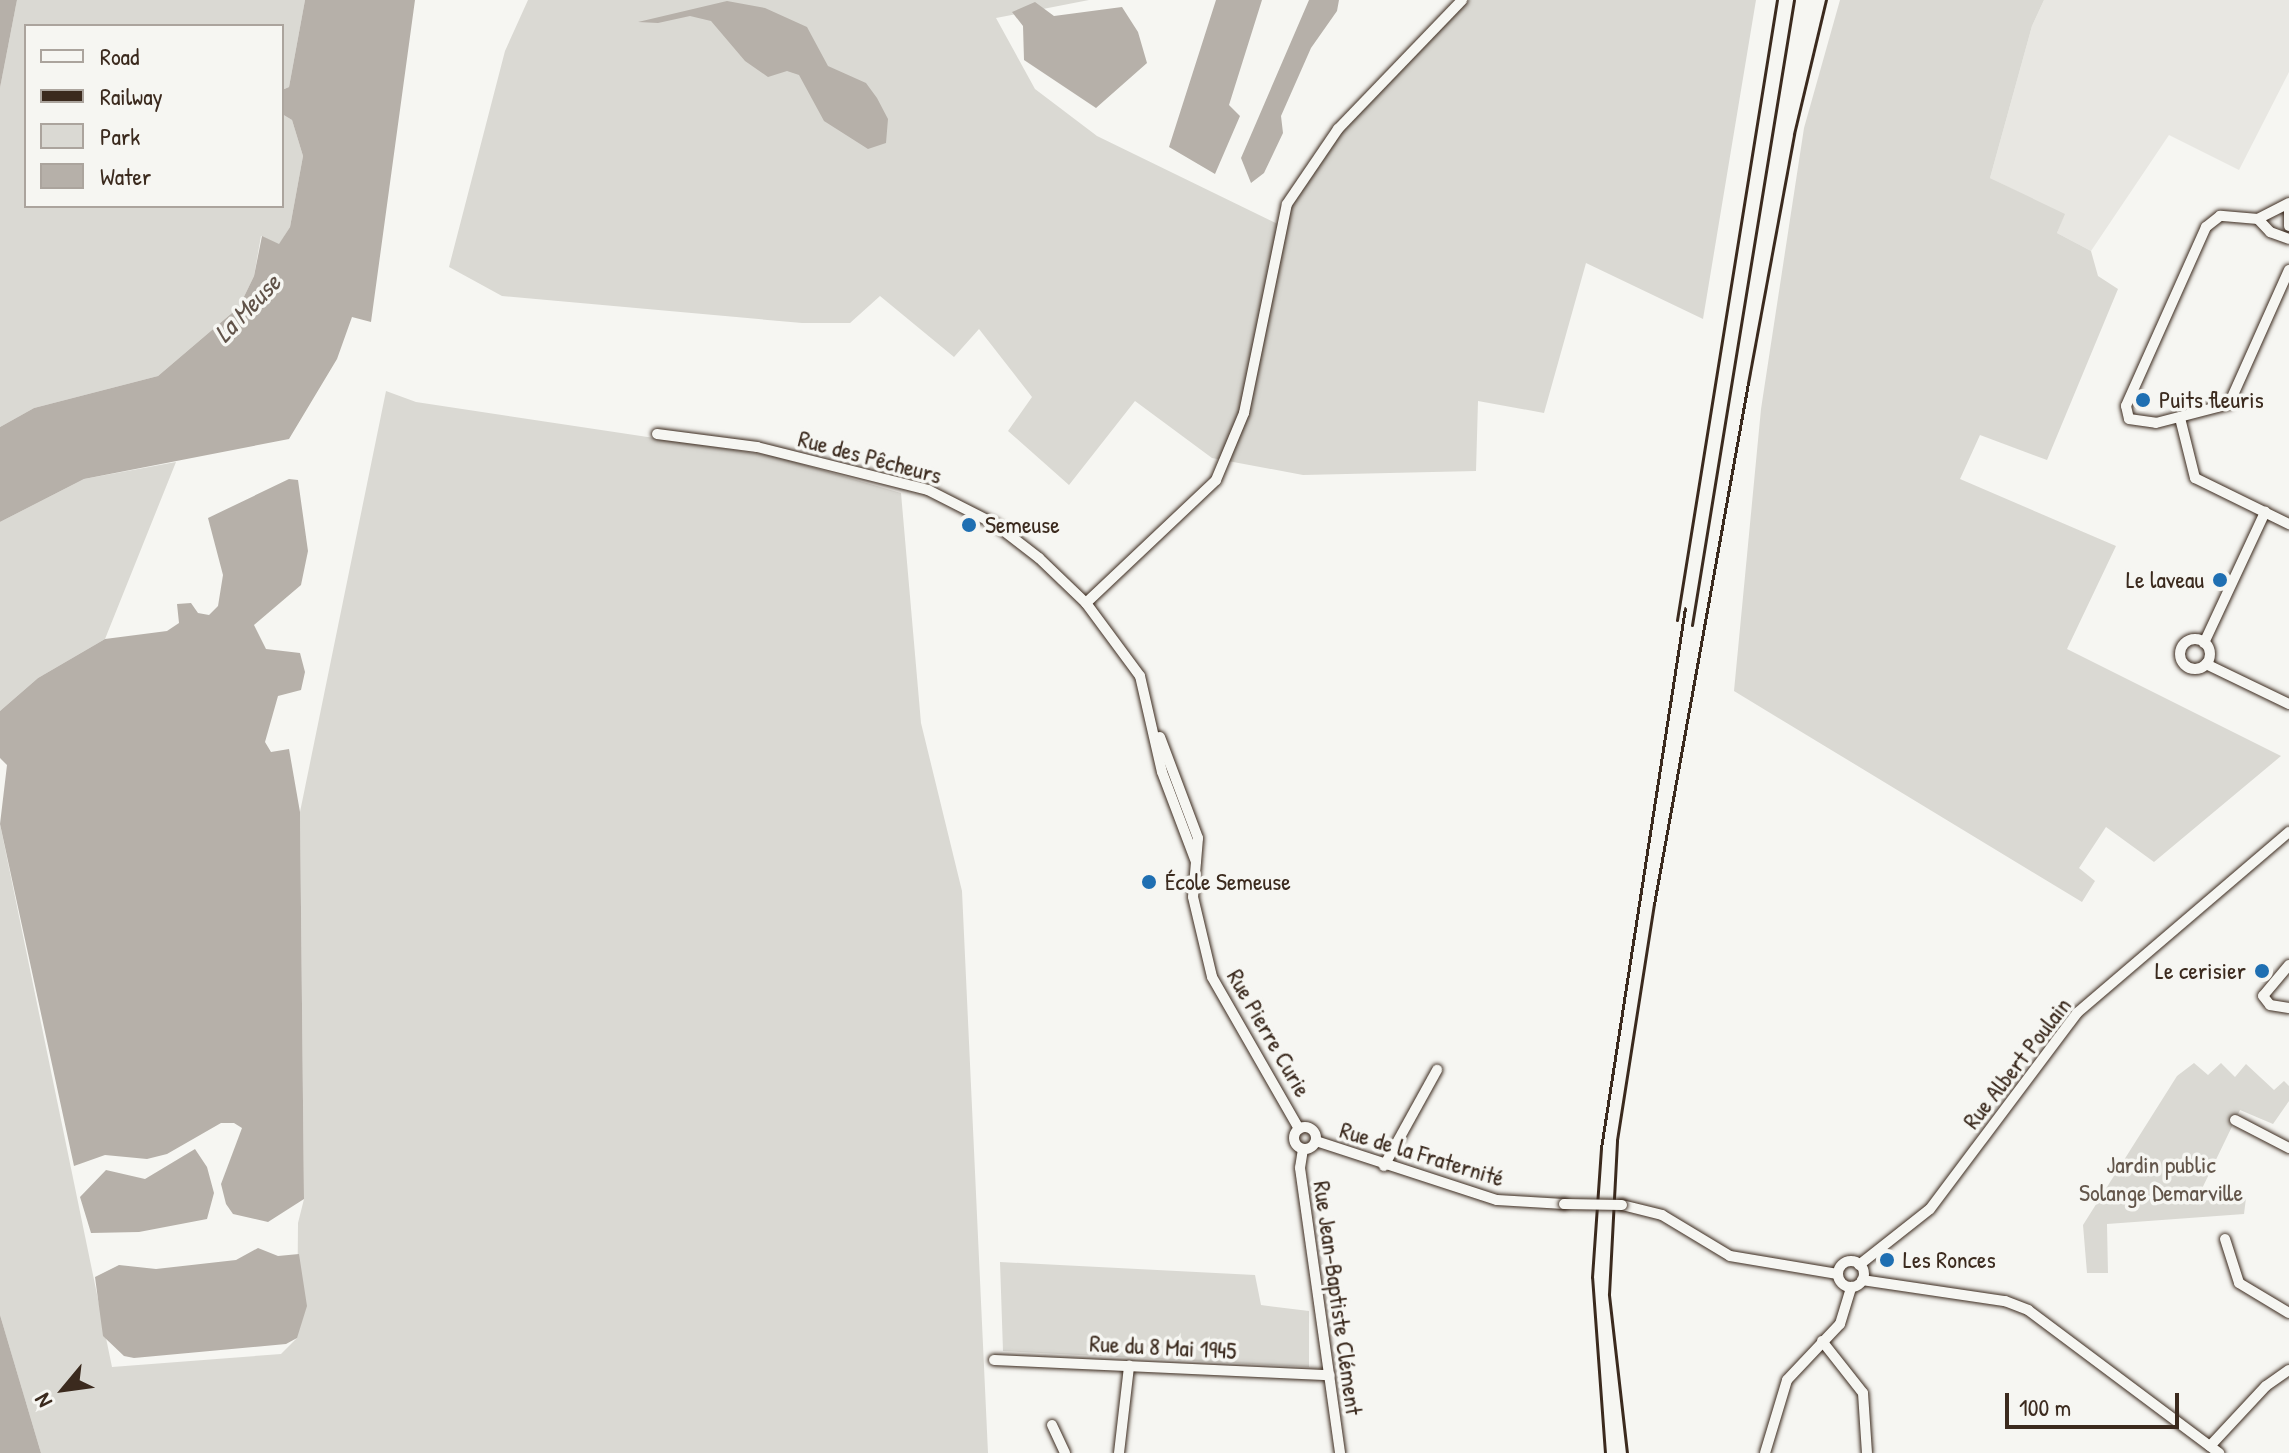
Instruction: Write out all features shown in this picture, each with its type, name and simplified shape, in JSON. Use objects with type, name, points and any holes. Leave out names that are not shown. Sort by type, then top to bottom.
[{"type":"street","points":[[1086,603],[1180,519],[1230,457],[1287,204],[1338,129],[1462,0]]},
{"type":"street","points":[[2289,203],[2258,219],[2220,216],[2206,227],[2126,406],[2129,419],[2142,425],[2229,404],[2289,270]]},
{"type":"street","points":[[2289,209],[2289,226]]},
{"type":"street","points":[[2258,219],[2270,232],[2289,239]]},
{"type":"street","points":[[2180,418],[2195,478],[2289,524]]},
{"type":"street","name":"Rue des Pêcheurs","points":[[657,434],[757,447],[928,490],[995,524],[1086,603]]},
{"type":"street","points":[[2204,643],[2265,512]]},
{"type":"street","name":"Rue Pierre Curie","points":[[1086,603],[1140,676],[1156,727],[1162,772],[1196,862],[1193,897],[1212,977],[1299,1129]]},
{"type":"street","points":[[2204,643],[2186,643],[2181,656],[2189,668],[2206,664],[2289,704]]},
{"type":"street","points":[[2204,643],[2210,651],[2206,664]]},
{"type":"street","name":"Rue Albert Poulain","points":[[1838,1274],[1844,1263],[1859,1265],[1930,1209],[2077,1013],[2289,832]]},
{"type":"street","points":[[2289,965],[2263,996],[2270,1005],[2289,1008]]},
{"type":"street","points":[[1384,1166],[1437,1070]]},
{"type":"street","points":[[2235,1120],[2289,1148]]},
{"type":"street","name":"Rue de la Fraternité","points":[[1299,1129],[1310,1128],[1316,1141],[1384,1166],[1497,1200],[1622,1205],[1662,1215],[1730,1256],[1838,1274]]},
{"type":"street","name":"Rue Jean-Baptiste Clément","points":[[1299,1129],[1294,1138],[1303,1149],[1300,1168],[1340,1453]]},
{"type":"street","points":[[1303,1149],[1316,1141]]},
{"type":"street","points":[[2225,1239],[2239,1283],[2289,1313]]},
{"type":"street","points":[[1859,1265],[1862,1280]]},
{"type":"street","points":[[1838,1274],[1851,1287]]},
{"type":"street","points":[[1765,1453],[1787,1380],[1845,1317],[1851,1287],[1862,1280],[2005,1301],[2028,1310],[2215,1450],[2266,1386],[2289,1370]]},
{"type":"street","points":[[1822,1341],[1863,1393],[1867,1453]]},
{"type":"street","name":"Rue du 8 Mai 1945","points":[[994,1360],[1330,1375]]},
{"type":"street","points":[[1119,1453],[1129,1366]]},
{"type":"street","points":[[1052,1425],[1065,1453]]},
{"type":"shaded area","points":[[2044,0],[2289,0],[2289,72],[2239,170],[2169,135],[2091,251],[2057,233],[2064,215],[1990,178],[2032,26]]},
{"type":"green space","points":[[17,0],[305,0],[289,87],[284,89],[284,24],[24,24],[24,208],[284,208],[284,115],[292,120],[303,156],[290,227],[279,245],[261,236],[254,276],[239,307],[158,376],[34,408],[0,427],[0,88]]},
{"type":"green space","points":[[528,0],[1089,0],[996,18],[1035,89],[1097,136],[1282,226],[1311,164],[1469,0],[1756,0],[1703,319],[1586,263],[1544,413],[1478,401],[1476,471],[1303,475],[1212,458],[1135,401],[1069,485],[1008,431],[1032,397],[979,329],[954,357],[880,296],[850,323],[802,323],[502,296],[449,267],[505,51]]},
{"type":"green space","points":[[1840,0],[2044,0],[2032,26],[1990,178],[2065,214],[2057,233],[2091,251],[2098,276],[2118,289],[2047,460],[1980,435],[1960,479],[2116,546],[2067,649],[2281,756],[2154,862],[2106,827],[2079,868],[2095,881],[2082,902],[1734,691],[1761,409],[1804,128]]},
{"type":"green space","points":[[386,391],[416,402],[774,456],[901,493],[921,723],[962,891],[988,1453],[41,1453],[0,1315],[0,824],[112,1367],[281,1354],[297,1338],[298,1223],[304,1199],[300,812]]},
{"type":"green space","points":[[176,462],[105,639],[38,678],[0,711],[0,522],[84,479]]},
{"type":"green space","name":"Jardin public Solange Demarville","points":[[2194,1063],[2208,1075],[2221,1063],[2235,1077],[2246,1064],[2274,1090],[2284,1081],[2289,1086],[2289,1101],[2273,1124],[2240,1110],[2196,1201],[2246,1198],[2244,1214],[2107,1224],[2108,1273],[2087,1273],[2083,1225],[2177,1076]]},
{"type":"green space","points":[[1000,1262],[1255,1275],[1261,1305],[1309,1311],[1309,1367],[1003,1351]]},
{"type":"water","points":[[0,0],[17,0],[0,88]]},
{"type":"water","name":"La Meuse","points":[[305,0],[415,0],[371,322],[352,317],[337,359],[289,439],[84,479],[0,522],[0,427],[34,408],[158,376],[239,307],[254,276],[262,236],[279,244],[290,227],[303,156],[292,120],[284,115],[284,89],[289,87]]},
{"type":"water","points":[[1216,0],[1262,0],[1229,105],[1240,116],[1215,174],[1169,147]]},
{"type":"water","points":[[1309,0],[1339,0],[1337,11],[1311,48],[1281,116],[1283,133],[1264,173],[1251,183],[1241,158]]},
{"type":"water","points":[[727,1],[765,8],[807,27],[828,66],[866,83],[877,98],[888,119],[886,143],[868,149],[824,121],[799,75],[787,71],[768,77],[745,61],[711,21],[690,16],[658,23],[638,22]]},
{"type":"water","points":[[1035,2],[1054,16],[1122,7],[1138,32],[1147,63],[1096,108],[1024,60],[1023,26],[1012,12]]},
{"type":"water","points":[[289,479],[298,480],[308,551],[301,585],[254,625],[266,649],[300,653],[305,672],[301,690],[278,696],[265,742],[271,752],[289,749],[300,812],[304,1199],[268,1222],[233,1214],[226,1204],[221,1184],[242,1128],[234,1123],[221,1123],[167,1154],[147,1159],[105,1155],[74,1166],[0,824],[7,765],[0,758],[0,711],[38,678],[105,639],[167,631],[179,623],[177,604],[191,603],[198,613],[209,615],[218,606],[223,575],[208,518]]},
{"type":"water","points":[[195,1149],[207,1167],[214,1193],[207,1219],[139,1232],[91,1233],[80,1197],[106,1170],[145,1179]]},
{"type":"water","points":[[258,1248],[278,1256],[299,1254],[307,1306],[297,1338],[286,1344],[134,1358],[124,1356],[103,1336],[95,1277],[119,1265],[156,1269],[236,1260]]},
{"type":"water","points":[[0,1315],[41,1453],[0,1453]]},
{"type":"railway","points":[[1677,620],[1777,0]]},
{"type":"railway","points":[[1692,625],[1794,0]]},
{"type":"railway","points":[[1627,1453],[1609,1294],[1617,1140],[1654,904],[1748,383],[1794,134],[1826,0]]},
{"type":"railway","points":[[1605,1453],[1592,1277],[1601,1148],[1685,608]]},
{"type":"place","name":"Puits fleuris","points":[[2143,400]]},
{"type":"place","name":"Semeuse","points":[[969,525]]},
{"type":"place","name":"Le laveau","points":[[2220,580]]},
{"type":"place","name":"École Semeuse","points":[[1149,882]]},
{"type":"place","name":"Le cerisier","points":[[2262,971]]},
{"type":"place","name":"Les Ronces","points":[[1887,1260]]}]
